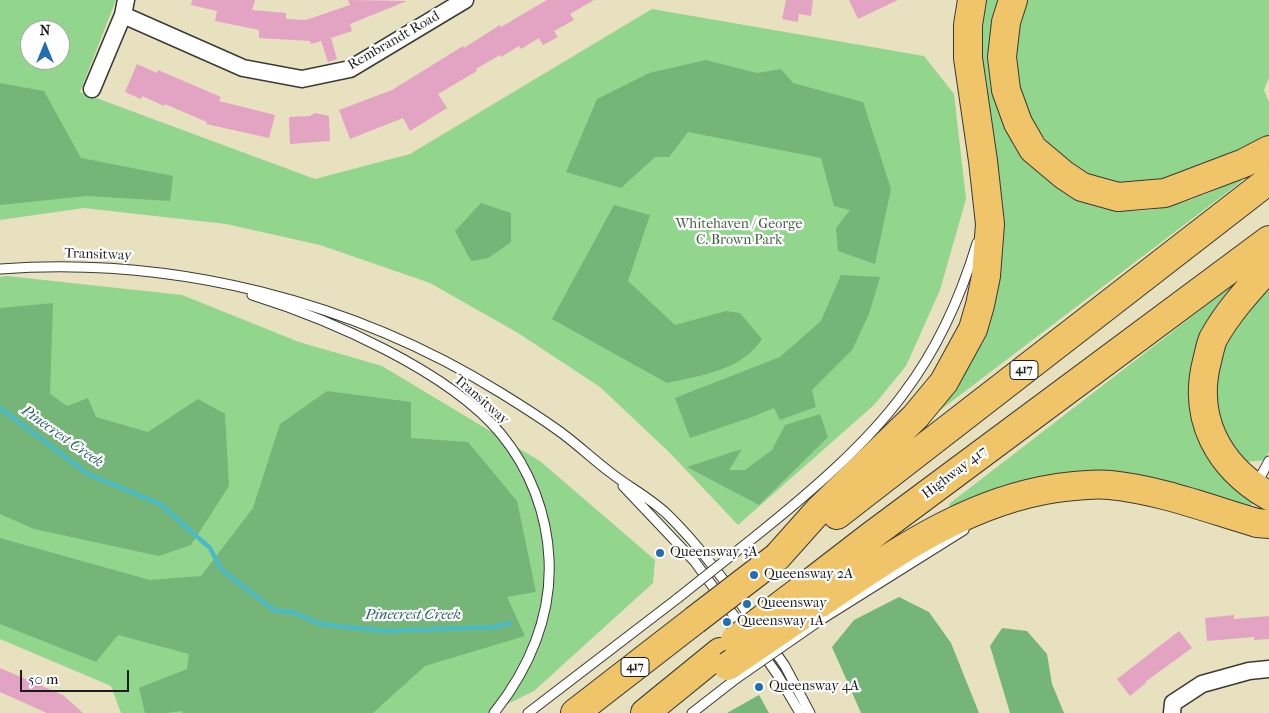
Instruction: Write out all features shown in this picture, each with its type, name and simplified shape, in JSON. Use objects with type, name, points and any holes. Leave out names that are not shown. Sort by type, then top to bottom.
[{"type":"highway","points":[[777,557],[819,510],[916,417],[944,382],[973,329],[980,305],[989,248],[990,224],[967,43],[972,0]]},
{"type":"highway","points":[[1013,0],[1006,22],[1002,57],[1006,90],[1018,123],[1033,149],[1064,175],[1082,187],[1118,197],[1166,193],[1244,164],[1269,150]]},
{"type":"highway","name":"417","points":[[575,713],[777,557],[842,511],[1269,180]]},
{"type":"highway","name":"Highway 417","points":[[812,606],[871,536],[1269,240]]},
{"type":"highway","points":[[1262,491],[1233,469],[1222,455],[1213,439],[1203,406],[1204,374],[1212,340],[1242,296],[1269,267]]},
{"type":"highway","points":[[653,713],[728,665],[812,606],[932,532],[966,514],[999,501],[1032,492],[1070,486],[1108,485],[1144,490],[1257,523],[1269,524]]},
{"type":"highway","points":[[645,713],[728,665]]},
{"type":"street","name":"Rembrandt Road","points":[[124,7],[243,68],[302,79],[350,69],[465,0]]},
{"type":"street","points":[[92,89],[124,7]]},
{"type":"street","points":[[1172,713],[1173,703],[1202,684],[1249,671],[1269,669]]},
{"type":"lane","points":[[528,713],[678,598],[757,534],[825,476],[866,437],[904,393],[932,350],[954,306],[978,242],[984,199],[983,161]]},
{"type":"lane","name":"Transitway","points":[[0,269],[80,268],[138,271],[194,278],[264,293],[350,319],[416,348],[500,392],[562,433],[611,473],[667,514],[705,556],[785,666],[810,713]]},
{"type":"lane","name":"Transitway","points":[[194,278],[290,308],[397,356],[434,378],[470,404],[493,425],[511,448],[529,479],[536,496],[546,531],[550,571],[546,608],[529,659],[494,713]]},
{"type":"lane","points":[[1262,491],[1269,461]]},
{"type":"lane","name":"Transitway","points":[[611,473],[695,562],[777,674],[800,713]]},
{"type":"lane","points":[[692,713],[728,665]]},
{"type":"green space","name":"Whitehaven / George C. Brown Park","points":[[0,0],[116,0],[80,92],[315,179],[410,154],[652,9],[924,56],[954,94],[966,199],[940,290],[906,366],[874,405],[738,525],[670,453],[600,387],[518,333],[430,283],[320,245],[226,224],[84,208],[0,220]]},
{"type":"green space","points":[[984,0],[1003,0],[994,50],[1049,179],[1073,195],[1096,205],[1120,210],[1166,207],[1214,191],[1239,179],[1242,181],[939,411],[932,410],[974,348],[987,113],[979,32]]},
{"type":"green space","points":[[1026,0],[1269,0],[1269,78],[1264,90],[1269,102],[1269,136],[1163,184],[1124,189],[1096,181],[1062,158],[1035,128],[1022,101],[1014,59],[1019,21]]},
{"type":"green space","points":[[706,60],[757,73],[781,69],[793,83],[863,102],[891,189],[875,264],[838,251],[836,228],[850,210],[834,206],[821,158],[688,132],[669,157],[655,157],[621,188],[566,172],[597,99],[649,73]]},
{"type":"green space","points":[[0,83],[44,91],[81,158],[173,176],[170,201],[87,196],[0,205]]},
{"type":"green space","points":[[481,203],[511,213],[511,242],[488,258],[471,261],[455,231]]},
{"type":"green space","points":[[614,205],[650,215],[628,281],[675,325],[726,311],[740,313],[762,339],[753,350],[732,365],[720,370],[667,383],[552,319]]},
{"type":"green space","points":[[841,275],[880,277],[869,314],[852,350],[812,390],[816,407],[780,420],[774,408],[690,438],[675,398],[780,357],[821,321]]},
{"type":"green space","points":[[1246,275],[1196,371],[1253,495],[1252,505],[1050,479],[1003,485],[953,509],[949,504]]},
{"type":"green space","points":[[7,276],[182,295],[299,342],[382,366],[540,461],[655,560],[653,583],[534,691],[489,713],[121,713],[111,686],[0,639],[0,277]]},
{"type":"green space","points":[[1269,283],[1269,451],[1265,460],[1246,462],[1231,447],[1217,414],[1216,381],[1221,357],[1235,324]]},
{"type":"green space","points":[[53,303],[50,394],[67,406],[88,398],[96,417],[148,432],[198,399],[225,414],[229,486],[191,545],[159,556],[34,529],[0,514],[0,308]]},
{"type":"green space","points":[[327,391],[411,402],[411,438],[468,442],[517,501],[536,592],[507,597],[525,636],[425,666],[373,713],[183,713],[181,711],[145,713],[139,688],[187,669],[189,654],[118,635],[96,662],[0,624],[0,538],[150,580],[201,576],[253,508],[280,424]]},
{"type":"green space","points":[[820,414],[828,437],[759,505],[687,467],[742,449],[729,470],[745,470],[772,450],[785,425]]},
{"type":"green space","points":[[899,597],[929,612],[951,643],[979,713],[861,713],[832,647],[854,620]]},
{"type":"green space","points":[[1002,628],[1027,631],[1047,654],[1052,684],[1064,713],[1010,713],[990,646]]},
{"type":"green space","points":[[759,695],[769,713],[727,713]]},
{"type":"building","points":[[192,0],[255,0],[252,10],[286,13],[286,19],[306,20],[350,5],[348,0],[407,1],[350,24],[352,31],[331,38],[337,59],[328,62],[321,41],[311,44],[310,41],[259,38],[259,30],[215,21],[217,11],[191,5]]},
{"type":"building","points":[[547,0],[594,0],[570,14],[574,20],[554,31],[558,37],[543,45],[539,38],[521,49],[519,46],[501,57],[500,55],[438,94],[447,108],[410,131],[403,118],[350,139],[339,110],[392,90],[463,46],[464,48],[500,25],[501,27]]},
{"type":"building","points":[[786,0],[813,0],[811,16],[799,14],[798,22],[782,19]]},
{"type":"building","points":[[849,0],[898,0],[858,19]]},
{"type":"building","points":[[137,64],[157,73],[158,70],[221,97],[219,101],[275,115],[269,138],[206,124],[207,122],[165,104],[164,106],[142,96],[141,99],[125,92]]},
{"type":"building","points":[[315,113],[329,116],[330,141],[290,144],[289,117],[310,116]]},
{"type":"building","points":[[1234,615],[1234,619],[1269,616],[1269,639],[1254,640],[1254,637],[1207,641],[1205,618]]},
{"type":"building","points":[[1179,631],[1192,648],[1145,682],[1130,696],[1117,679]]},
{"type":"building","points":[[0,668],[63,695],[83,713],[47,713],[0,692]]},
{"type":"waterway","name":"Pinecrest Creek","points":[[0,408],[88,474],[160,504],[210,548],[221,569],[275,611],[293,612],[320,624],[384,631],[495,627],[510,623]]},
{"type":"place","name":"Queensway 3A","points":[[660,553]]},
{"type":"place","name":"Queensway 2A","points":[[754,575]]},
{"type":"place","name":"Queensway","points":[[747,604]]},
{"type":"place","name":"Queensway 1A","points":[[727,622]]},
{"type":"place","name":"Queensway 4A","points":[[759,687]]}]
